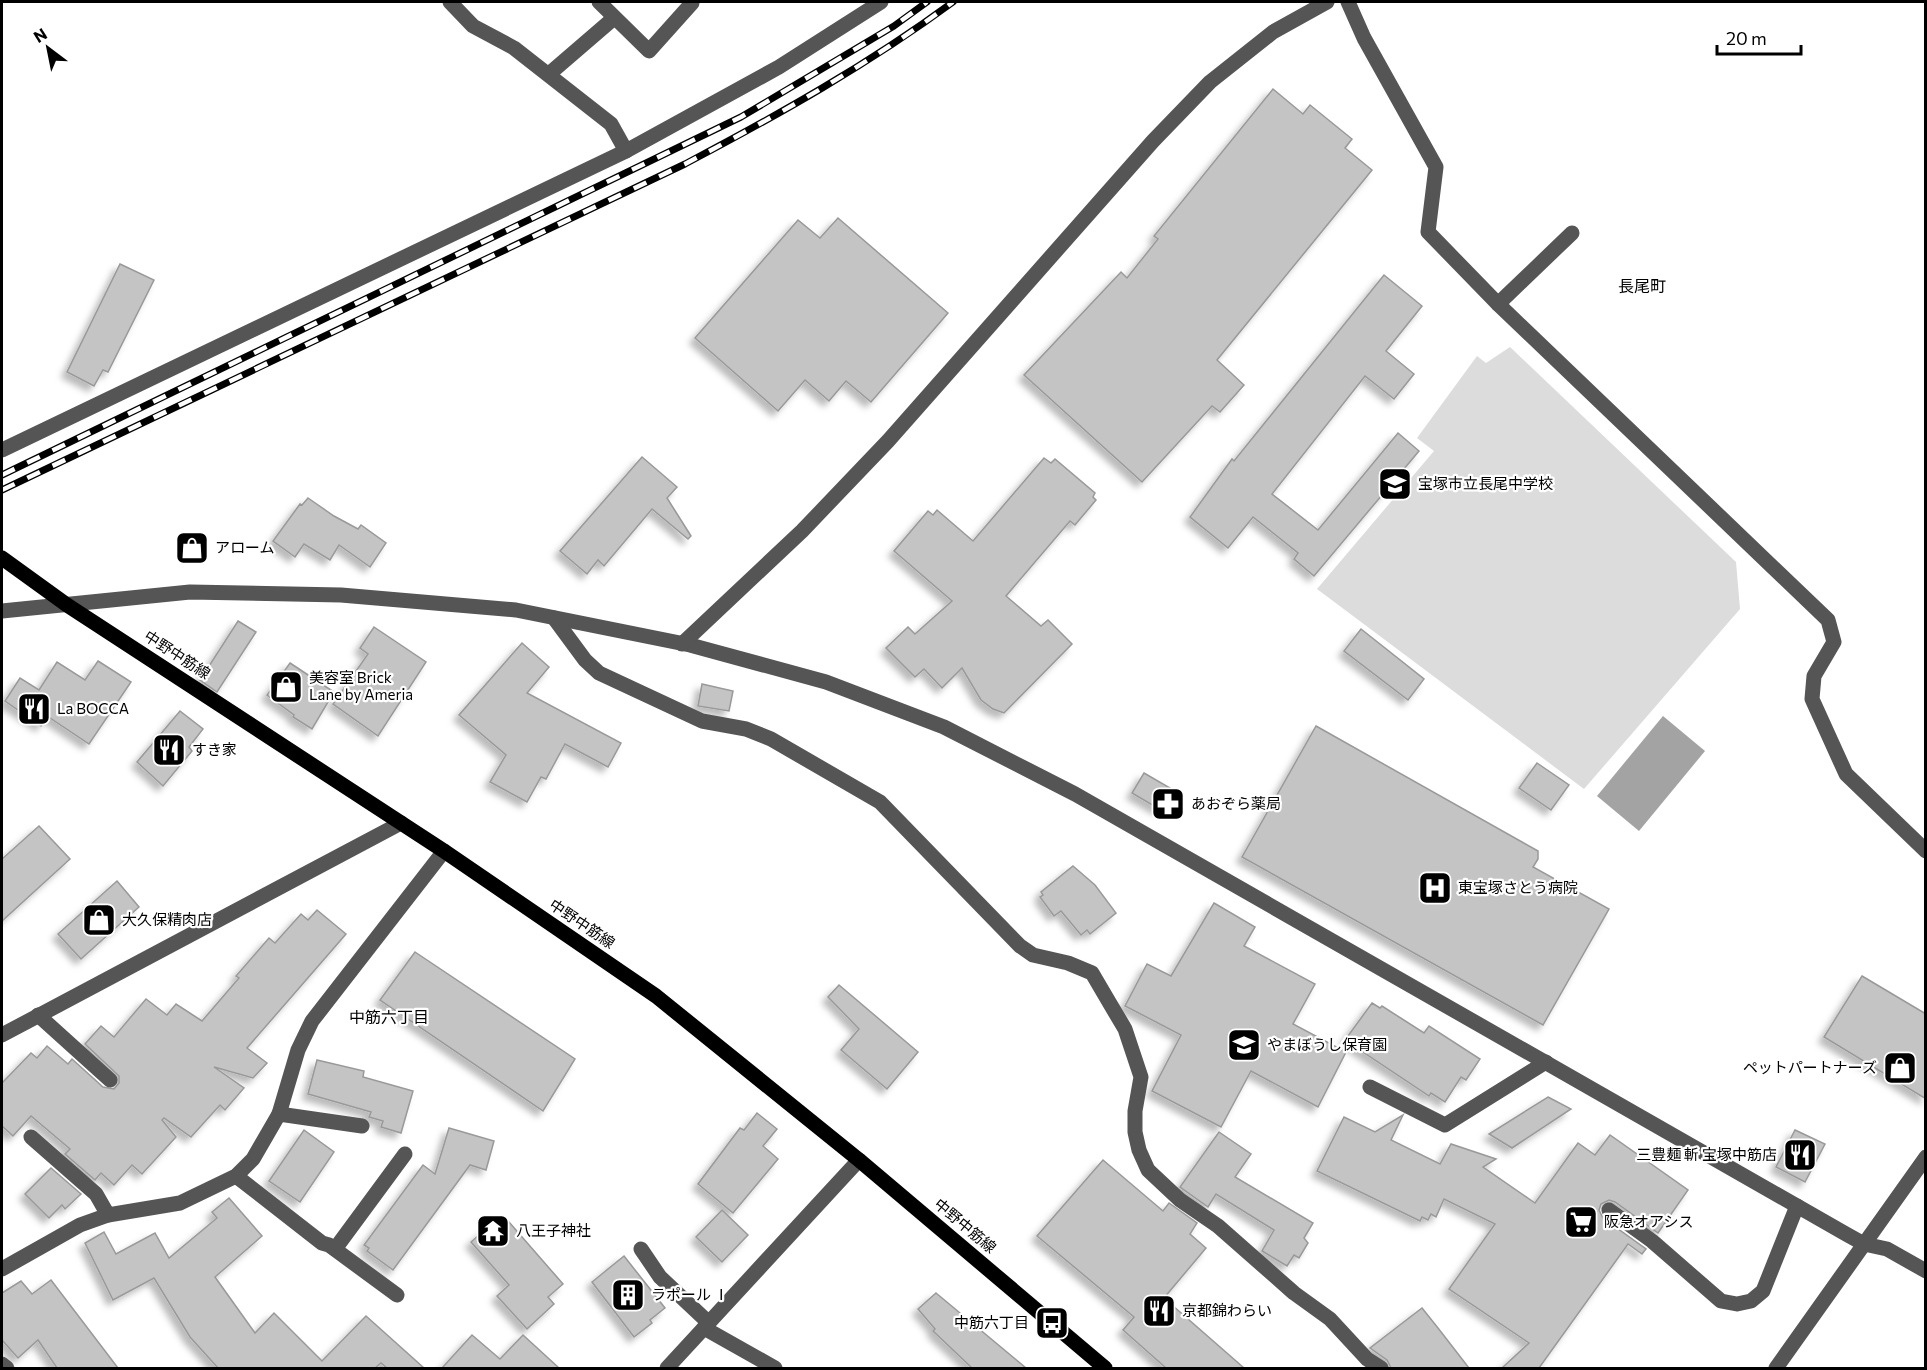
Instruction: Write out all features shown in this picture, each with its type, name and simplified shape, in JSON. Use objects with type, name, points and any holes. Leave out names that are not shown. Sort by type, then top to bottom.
[{"type":"main road","name":"中野中筋線","points":[[2,558],[67,605],[444,851],[656,996],[859,1160],[1106,1368]]},
{"type":"street","points":[[450,2],[473,26],[514,48],[611,124],[626,151]]},
{"type":"street","points":[[599,2],[649,51],[692,3]]},
{"type":"street","points":[[2,450],[626,151],[779,67],[881,2]]},
{"type":"street","points":[[682,644],[802,531],[888,441],[1153,141],[1210,82],[1273,32],[1327,2]]},
{"type":"street","points":[[1348,2],[1364,38],[1436,167],[1428,232],[1498,304],[1828,620],[1834,642],[1814,676],[1812,699],[1846,774],[1926,851]]},
{"type":"street","points":[[549,74],[614,18]]},
{"type":"street","points":[[1498,304],[1572,233]]},
{"type":"street","points":[[2,611],[190,592],[318,594],[516,610],[682,644],[826,682],[944,727],[1095,805],[1864,1244],[1887,1249],[1926,1271]]},
{"type":"street","points":[[554,618],[585,660],[598,673],[702,721],[746,729],[771,739],[879,802],[1020,945],[1033,955],[1068,963],[1092,973],[1125,1029],[1141,1077],[1135,1111],[1135,1132],[1139,1150],[1148,1170],[1180,1200],[1218,1226],[1286,1287],[1330,1319],[1367,1359],[1381,1368]]},
{"type":"street","points":[[2,1035],[401,823]]},
{"type":"street","points":[[2,1269],[80,1225],[108,1215],[180,1203],[236,1176],[253,1160],[279,1114],[298,1050],[312,1021],[444,851]]},
{"type":"street","points":[[38,1015],[110,1080]]},
{"type":"street","points":[[1370,1087],[1445,1125],[1546,1062]]},
{"type":"street","points":[[279,1114],[362,1126]]},
{"type":"street","points":[[31,1137],[96,1194],[108,1215]]},
{"type":"street","points":[[335,1249],[405,1154]]},
{"type":"street","points":[[1776,1368],[1926,1157]]},
{"type":"street","points":[[667,1368],[859,1160]]},
{"type":"street","points":[[236,1176],[322,1243],[335,1249],[397,1295]]},
{"type":"street","points":[[1609,1210],[1652,1241],[1711,1294],[1729,1304],[1750,1301],[1763,1291],[1797,1206]]},
{"type":"street","points":[[641,1250],[660,1277],[706,1325],[776,1368]]},
{"type":"street","points":[[2,1364],[7,1368]]},
{"type":"shaded area","points":[[1510,347],[1736,562],[1740,609],[1584,789],[1317,589],[1434,451],[1417,438],[1477,356],[1486,363]]},
{"type":"shaded area","points":[[1663,716],[1705,751],[1639,831],[1597,796]]},
{"type":"building","points":[[1273,89],[1303,114],[1310,105],[1352,139],[1345,148],[1372,170],[1217,360],[1244,385],[1220,412],[1212,406],[1142,482],[1024,375],[1121,272],[1127,278],[1158,239],[1154,236]]},
{"type":"building","points":[[838,218],[948,313],[871,402],[846,381],[829,401],[805,380],[778,411],[695,338],[798,220],[820,238]]},
{"type":"building","points":[[120,264],[154,280],[108,372],[103,370],[94,386],[67,372]]},
{"type":"building","points":[[1384,275],[1422,306],[1386,351],[1414,374],[1394,399],[1365,376],[1272,494],[1318,530],[1398,433],[1419,451],[1314,576],[1294,559],[1298,553],[1253,517],[1228,548],[1190,517],[1232,459],[1234,461]]},
{"type":"building","points":[[642,457],[677,487],[667,498],[691,536],[688,539],[652,509],[604,566],[598,560],[587,574],[560,551]]},
{"type":"building","points":[[1044,458],[1051,463],[1055,459],[1095,493],[1093,497],[1096,500],[1075,525],[1070,521],[1006,596],[1041,626],[1048,620],[1072,644],[1004,713],[993,709],[981,700],[962,668],[942,688],[924,669],[915,677],[886,648],[908,627],[915,634],[952,601],[894,551],[928,511],[933,515],[937,510],[973,541]]},
{"type":"building","points":[[308,498],[358,529],[361,525],[386,543],[370,567],[339,545],[330,560],[304,544],[295,557],[273,541],[300,504],[302,505]]},
{"type":"building","points":[[238,621],[256,632],[217,692],[200,680]]},
{"type":"building","points":[[374,627],[426,662],[378,736],[333,704],[368,654],[360,648]]},
{"type":"building","points":[[1361,629],[1424,679],[1408,700],[1344,651]]},
{"type":"building","points":[[522,643],[549,667],[527,693],[621,743],[608,767],[565,744],[546,779],[541,777],[527,802],[490,782],[506,755],[459,715]]},
{"type":"building","points":[[98,661],[131,682],[89,744],[47,716],[41,726],[5,701],[20,678],[39,690],[57,662],[85,680]]},
{"type":"building","points":[[290,663],[334,692],[312,729],[293,717],[294,715],[267,695]]},
{"type":"building","points":[[702,684],[733,691],[729,711],[698,706]]},
{"type":"building","points":[[180,711],[203,729],[189,747],[192,751],[163,786],[137,762]]},
{"type":"building","name":"東宝塚さとう病院","points":[[1316,726],[1538,851],[1538,859],[1533,867],[1609,909],[1543,1025],[1242,857]]},
{"type":"building","points":[[1537,763],[1569,785],[1551,810],[1519,788]]},
{"type":"building","points":[[1144,773],[1170,788],[1159,809],[1132,793]]},
{"type":"building","points":[[39,826],[70,859],[2,921],[2,859]]},
{"type":"building","points":[[1073,866],[1095,885],[1116,913],[1090,934],[1087,930],[1081,935],[1061,911],[1054,916],[1040,897],[1043,895],[1041,892]]},
{"type":"building","name":"大久保精肉店","points":[[117,881],[139,907],[81,959],[58,934]]},
{"type":"building","name":"やまぼうし保育園","points":[[1214,903],[1255,927],[1244,946],[1315,984],[1293,1024],[1346,1052],[1318,1107],[1251,1071],[1221,1127],[1152,1091],[1181,1035],[1125,1006],[1147,964],[1171,976]]},
{"type":"building","points":[[317,910],[346,934],[247,1048],[267,1063],[253,1078],[214,1067],[244,1088],[225,1110],[220,1105],[191,1137],[164,1118],[162,1120],[176,1137],[142,1174],[132,1165],[114,1185],[101,1173],[95,1180],[65,1154],[70,1149],[31,1116],[13,1136],[2,1126],[2,1083],[31,1053],[37,1058],[47,1046],[68,1064],[72,1059],[103,1087],[114,1089],[119,1083],[119,1076],[85,1044],[101,1026],[114,1037],[146,999],[167,1015],[176,1004],[202,1021],[239,978],[236,976],[269,938],[275,943],[301,914],[308,920]]},
{"type":"building","points":[[415,952],[575,1059],[543,1111],[380,1000]]},
{"type":"building","name":"ペットパートナーズ","points":[[1862,976],[1926,1014],[1926,1099],[1824,1037]]},
{"type":"building","points":[[839,985],[918,1052],[887,1089],[841,1050],[859,1029],[828,997]]},
{"type":"building","points":[[1372,1003],[1380,1008],[1382,1006],[1424,1033],[1429,1026],[1480,1059],[1466,1080],[1461,1077],[1445,1102],[1431,1093],[1429,1096],[1345,1040]]},
{"type":"building","points":[[317,1060],[364,1071],[363,1077],[413,1091],[401,1133],[381,1127],[383,1121],[369,1117],[371,1112],[308,1094]]},
{"type":"building","points":[[1548,1097],[1571,1109],[1512,1148],[1489,1134]]},
{"type":"building","points":[[757,1113],[777,1129],[763,1146],[778,1159],[733,1213],[698,1184],[740,1128],[744,1130]]},
{"type":"building","name":"阪急オアシス","points":[[1403,1115],[1391,1140],[1440,1164],[1451,1144],[1496,1159],[1483,1167],[1535,1203],[1578,1143],[1595,1155],[1610,1135],[1688,1190],[1658,1233],[1615,1202],[1609,1200],[1601,1204],[1599,1210],[1603,1218],[1646,1249],[1642,1254],[1628,1244],[1539,1368],[1502,1368],[1529,1343],[1449,1289],[1495,1224],[1444,1199],[1436,1217],[1431,1214],[1428,1220],[1422,1217],[1420,1221],[1317,1171],[1344,1117],[1375,1132]]},
{"type":"building","points":[[449,1128],[494,1141],[486,1170],[470,1165],[393,1270],[367,1251],[369,1248],[364,1245],[423,1165],[435,1174]]},
{"type":"building","points":[[304,1130],[334,1152],[300,1202],[269,1181]]},
{"type":"building","name":"三豊麺 斬 宝塚中筋店","points":[[1795,1130],[1825,1144],[1805,1182],[1776,1167]]},
{"type":"building","points":[[1219,1132],[1251,1154],[1235,1177],[1313,1223],[1304,1238],[1308,1243],[1299,1258],[1294,1255],[1287,1266],[1262,1251],[1274,1230],[1216,1194],[1208,1207],[1180,1187]]},
{"type":"building","points":[[1103,1160],[1163,1211],[1169,1203],[1197,1223],[1190,1234],[1206,1248],[1164,1298],[1244,1368],[1166,1368],[1123,1330],[1134,1317],[1037,1236]]},
{"type":"building","points":[[51,1168],[81,1194],[65,1209],[62,1205],[49,1218],[25,1194]]},
{"type":"building","points":[[229,1198],[262,1236],[215,1277],[255,1333],[274,1313],[322,1361],[366,1316],[424,1368],[387,1368],[381,1363],[375,1368],[218,1368],[190,1337],[154,1278],[113,1300],[85,1243],[104,1232],[116,1254],[155,1233],[169,1258],[217,1218],[212,1212]]},
{"type":"building","points":[[722,1210],[748,1235],[722,1262],[696,1237]]},
{"type":"building","points":[[509,1222],[563,1284],[548,1297],[554,1304],[527,1329],[497,1296],[509,1285],[471,1242],[487,1228],[492,1233]]},
{"type":"building","name":"ラポール Ⅰ","points":[[624,1256],[665,1308],[650,1320],[652,1323],[634,1337],[592,1282]]},
{"type":"building","points":[[51,1280],[118,1368],[57,1368],[38,1340],[18,1358],[2,1340],[2,1293],[21,1281],[32,1294]]},
{"type":"building","points":[[936,1293],[1026,1368],[972,1368],[933,1331],[935,1329],[918,1309]]},
{"type":"building","points":[[1422,1308],[1469,1368],[1391,1368],[1387,1360],[1370,1348]]},
{"type":"building","points":[[472,1335],[500,1359],[523,1335],[559,1368],[442,1368]]},
{"type":"railway","points":[[2,475],[741,117],[894,26],[927,2]]},
{"type":"railway","points":[[2,490],[685,164],[822,88],[889,47],[953,2]]},
{"type":"place","name":"宝塚市立長尾中学校","points":[[1395,484]]},
{"type":"place","name":"アローム","points":[[192,548]]},
{"type":"place","name":"美容室 Brick Lane by Ameria","points":[[286,687]]},
{"type":"place","name":"La BOCCA","points":[[34,709]]},
{"type":"place","name":"すき家","points":[[169,750]]},
{"type":"place","name":"あおぞら薬局","points":[[1168,804]]},
{"type":"place","name":"東宝塚さとう病院","points":[[1435,888]]},
{"type":"place","name":"大久保精肉店","points":[[99,920]]},
{"type":"place","name":"やまぼうし保育園","points":[[1244,1045]]},
{"type":"place","name":"ペットパートナーズ","points":[[1900,1068]]},
{"type":"place","name":"三豊麺 斬 宝塚中筋店","points":[[1800,1155]]},
{"type":"place","name":"阪急オアシス","points":[[1581,1222]]},
{"type":"place","name":"八王子神社","points":[[493,1231]]},
{"type":"place","name":"ラポール Ⅰ","points":[[628,1295]]},
{"type":"place","name":"京都錦わらい","points":[[1159,1311]]},
{"type":"place","name":"中筋六丁目","points":[[1052,1323]]},
{"type":"district","name":"長尾町","points":[[1642,286]]},
{"type":"district","name":"中筋六丁目","points":[[389,1017]]}]
